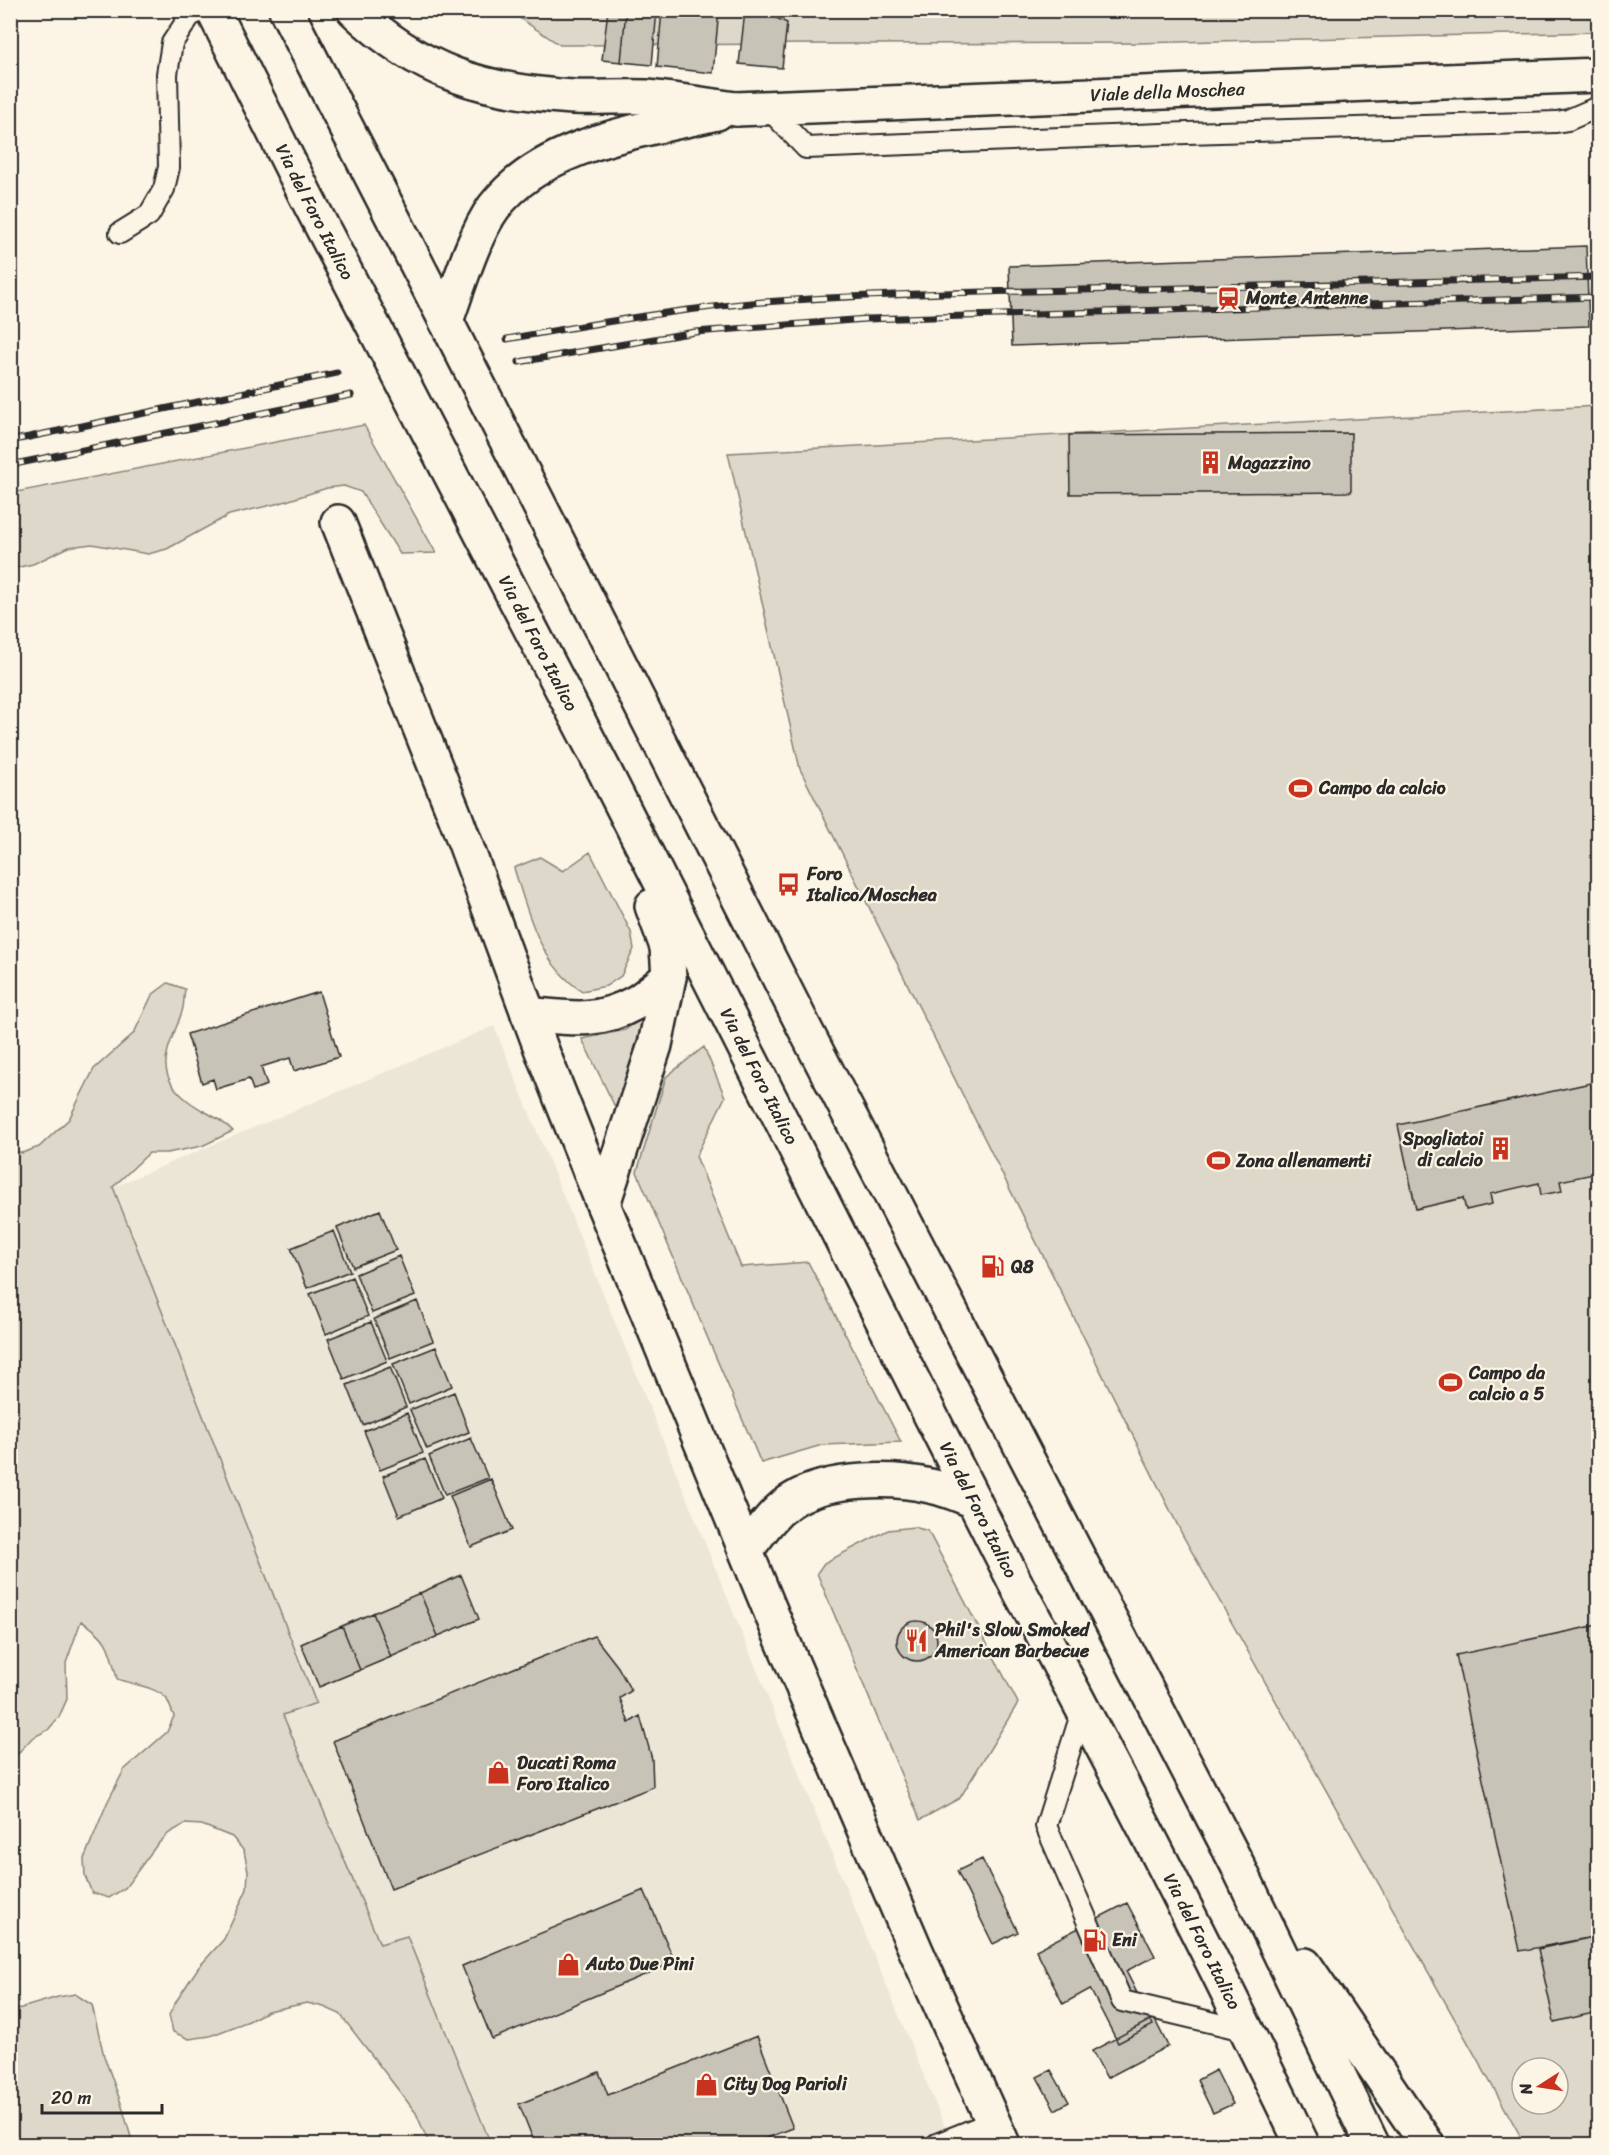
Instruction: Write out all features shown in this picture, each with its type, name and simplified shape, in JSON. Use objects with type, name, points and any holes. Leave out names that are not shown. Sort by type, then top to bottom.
[{"type":"main road","name":"Via del Foro Italico","points":[[213,10],[306,196],[604,770],[1018,1588],[1083,1708],[1248,2031],[1302,2145]]},
{"type":"main road","points":[[286,10],[801,1020],[1238,1866],[1372,2145]]},
{"type":"main road","points":[[354,10],[386,37],[425,62],[464,79],[486,85],[544,95],[594,98],[644,97],[752,108]]},
{"type":"main road","name":"Viale della Moschea","points":[[752,108],[1599,75]]},
{"type":"main road","points":[[446,321],[482,228],[493,208],[522,180],[563,155],[588,145],[752,108]]},
{"type":"main road","points":[[338,522],[450,805],[528,1014],[603,1204],[779,1632],[998,2133]]},
{"type":"main road","points":[[603,1204],[655,1045],[669,977],[668,947],[652,905],[616,831],[604,770]]},
{"type":"main road","points":[[528,1014],[567,1019],[596,1017],[636,1002],[669,977]]},
{"type":"main road","points":[[746,1550],[784,1506],[794,1498],[823,1487],[872,1481],[920,1484],[947,1490],[975,1501]]},
{"type":"main road","points":[[1238,1866],[1427,2145]]},
{"type":"lane","points":[[120,233],[149,215],[164,189],[169,167],[167,75],[172,43],[190,16],[202,10]]},
{"type":"lane","points":[[752,108],[806,148],[1556,122],[1569,120],[1599,107]]},
{"type":"lane","points":[[1083,1708],[1046,1826],[1122,2001],[1248,2031]]},
{"type":"lane","points":[[937,2145],[998,2133]]},
{"type":"shaded area","points":[[1598,10],[1598,32],[1137,43],[560,45],[509,11]]},
{"type":"shaded area","points":[[1598,406],[1598,2144],[1525,2144],[1183,1536],[800,769],[728,453]]},
{"type":"shaded area","points":[[364,425],[436,553],[400,554],[361,492],[344,486],[327,488],[280,503],[229,515],[167,549],[148,554],[92,544],[69,547],[33,564],[11,569],[11,493]]},
{"type":"shaded area","points":[[590,852],[631,932],[634,949],[621,976],[606,986],[582,991],[568,980],[546,953],[531,920],[514,868],[540,857],[563,871]]},
{"type":"shaded area","points":[[168,983],[185,989],[183,1008],[167,1056],[166,1067],[169,1078],[175,1089],[187,1100],[233,1131],[202,1146],[167,1153],[149,1153],[113,1187],[316,1703],[283,1715],[380,1944],[407,1936],[491,2144],[429,2144],[416,2113],[340,2014],[324,2007],[307,2003],[268,2011],[210,2036],[189,2039],[173,2032],[169,2015],[198,1968],[224,1939],[247,1889],[248,1871],[244,1851],[232,1837],[202,1825],[185,1824],[169,1833],[156,1846],[125,1888],[109,1898],[92,1893],[85,1876],[84,1859],[107,1803],[124,1770],[167,1732],[174,1716],[162,1694],[150,1688],[117,1679],[107,1645],[97,1633],[81,1621],[66,1663],[67,1699],[59,1717],[48,1730],[32,1738],[11,1761],[11,1149],[22,1153],[39,1147],[69,1119],[94,1069],[134,1033],[152,995]]},
{"type":"shaded area","points":[[644,1016],[617,1111],[582,1039],[625,1030]]},
{"type":"shaded area","points":[[494,1026],[952,2144],[493,2144],[407,1936],[380,1945],[283,1714],[315,1703],[113,1187]]},
{"type":"shaded area","points":[[704,1047],[725,1097],[696,1156],[741,1267],[808,1262],[901,1442],[822,1445],[761,1463],[637,1172],[666,1077]]},
{"type":"shaded area","points":[[914,1527],[928,1531],[1018,1703],[960,1798],[920,1820],[817,1573],[824,1563],[888,1530]]},
{"type":"shaded area","points":[[75,1994],[92,2005],[104,2056],[133,2144],[11,2144],[11,2011]]},
{"type":"building","points":[[608,10],[626,10],[621,62],[602,60]]},
{"type":"building","points":[[626,10],[657,10],[652,65],[621,62]]},
{"type":"building","points":[[662,10],[719,10],[713,73],[657,67]]},
{"type":"building","points":[[745,11],[764,12],[787,23],[782,68],[739,64]]},
{"type":"building","points":[[1586,246],[1589,326],[1012,346],[1009,266]]},
{"type":"building","name":"Magazzino","points":[[1351,433],[1351,492],[1070,494],[1069,435]]},
{"type":"building","points":[[319,992],[339,1057],[294,1071],[290,1058],[261,1067],[267,1085],[253,1090],[249,1079],[216,1089],[213,1079],[202,1083],[187,1034]]},
{"type":"building","name":"Spogliatoi di calcio","points":[[1591,1083],[1598,1117],[1598,1173],[1560,1181],[1562,1191],[1541,1195],[1539,1183],[1490,1194],[1492,1204],[1466,1210],[1463,1198],[1416,1209],[1398,1125]]},
{"type":"building","points":[[380,1210],[396,1250],[353,1267],[337,1228]]},
{"type":"building","points":[[334,1231],[350,1271],[307,1288],[291,1248]]},
{"type":"building","points":[[399,1256],[415,1296],[372,1313],[356,1274]]},
{"type":"building","points":[[352,1277],[368,1316],[326,1334],[310,1294]]},
{"type":"building","points":[[417,1301],[433,1341],[390,1358],[374,1319]]},
{"type":"building","points":[[371,1322],[387,1361],[344,1379],[328,1339]]},
{"type":"building","points":[[436,1347],[452,1386],[409,1404],[393,1364]]},
{"type":"building","points":[[390,1367],[406,1407],[363,1425],[347,1385]]},
{"type":"building","points":[[454,1392],[469,1432],[427,1449],[410,1410]]},
{"type":"building","points":[[407,1413],[423,1453],[380,1470],[364,1431]]},
{"type":"building","points":[[471,1438],[488,1478],[445,1495],[429,1456]]},
{"type":"building","points":[[425,1459],[442,1498],[399,1516],[383,1476]]},
{"type":"building","points":[[491,1479],[512,1530],[471,1547],[450,1496]]},
{"type":"building","points":[[461,1575],[479,1619],[438,1636],[420,1593]]},
{"type":"building","points":[[420,1593],[438,1636],[391,1657],[373,1613]]},
{"type":"building","points":[[373,1613],[391,1657],[360,1670],[342,1626]]},
{"type":"building","name":"Phil's Slow Smoked American Barbecue","points":[[917,1621],[931,1627],[937,1641],[931,1655],[917,1661],[903,1655],[897,1641],[903,1627]]},
{"type":"building","points":[[1598,1625],[1598,1936],[1520,1951],[1456,1655]]},
{"type":"building","points":[[342,1626],[360,1670],[319,1687],[301,1644]]},
{"type":"building","name":"Ducati Roma Foro Italico","points":[[594,1636],[618,1667],[631,1691],[620,1698],[629,1723],[640,1716],[652,1759],[653,1787],[391,1889],[333,1741]]},
{"type":"building","points":[[982,1859],[1018,1932],[993,1944],[957,1871]]},
{"type":"building","name":"Auto Due Pini","points":[[644,1890],[675,1962],[492,2039],[462,1966]]},
{"type":"building","points":[[1127,1903],[1155,1956],[1126,1971],[1153,2025],[1118,2043],[1090,1989],[1063,2004],[1036,1950]]},
{"type":"building","points":[[1598,1936],[1598,2012],[1554,2022],[1538,1949]]},
{"type":"building","points":[[1154,2018],[1168,2046],[1107,2078],[1092,2051]]},
{"type":"building","name":"City Dog Parioli","points":[[757,2036],[793,2128],[751,2144],[535,2144],[519,2104],[599,2072],[608,2095]]},
{"type":"building","points":[[1051,2070],[1069,2102],[1055,2110],[1037,2077]]},
{"type":"building","points":[[1216,2070],[1233,2104],[1213,2113],[1197,2080]]},
{"type":"railway","points":[[507,339],[699,309],[763,302],[867,296],[1598,277]]},
{"type":"railway","points":[[519,362],[695,332],[866,319],[1598,297]]},
{"type":"railway","points":[[10,441],[337,373]]},
{"type":"railway","points":[[10,465],[351,395]]},
{"type":"place","name":"Monte Antenne","points":[[1228,298]]},
{"type":"place","name":"Magazzino","points":[[1210,463]]},
{"type":"place","name":"Campo da calcio","points":[[1301,788]]},
{"type":"place","name":"Foro Italico/Moschea","points":[[789,884]]},
{"type":"place","name":"Spogliatoi di calcio","points":[[1501,1149]]},
{"type":"place","name":"Zona allenamenti","points":[[1218,1161]]},
{"type":"place","name":"Q8","points":[[993,1267]]},
{"type":"place","name":"Campo da calcio a 5","points":[[1451,1383]]},
{"type":"place","name":"Phil's Slow Smoked American Barbecue","points":[[917,1640]]},
{"type":"place","name":"Ducati Roma Foro Italico","points":[[499,1773]]},
{"type":"place","name":"Eni","points":[[1094,1940]]},
{"type":"place","name":"Auto Due Pini","points":[[568,1964]]},
{"type":"place","name":"City Dog Parioli","points":[[706,2084]]}]
